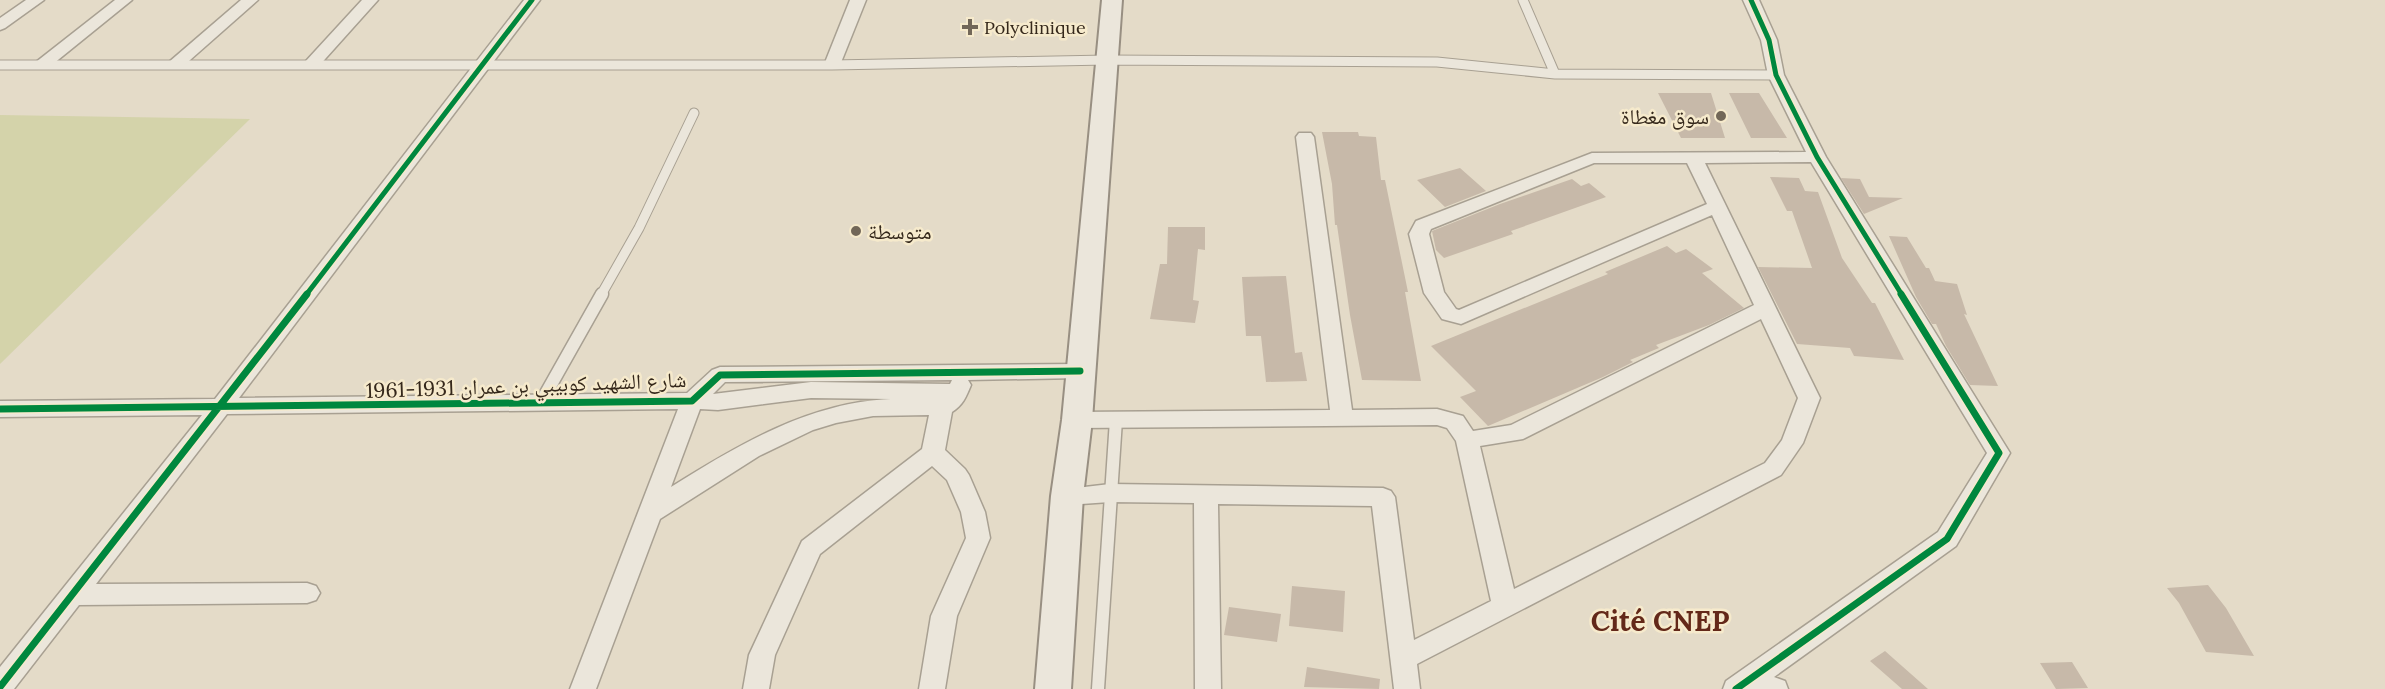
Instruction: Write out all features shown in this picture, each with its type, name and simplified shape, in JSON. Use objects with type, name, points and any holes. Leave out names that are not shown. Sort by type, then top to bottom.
[{"type":"main road","points":[[1053,689],[1067,496],[1077,420],[1112,0]]},
{"type":"street","points":[[0,25],[36,0]]},
{"type":"street","points":[[42,65],[124,0]]},
{"type":"street","points":[[176,65],[250,0]]},
{"type":"street","points":[[311,65],[370,0]]},
{"type":"street","points":[[0,687],[220,408],[532,0]]},
{"type":"street","points":[[832,65],[858,0],[844,0]]},
{"type":"street","points":[[1739,687],[1947,539],[1999,453],[1818,157],[1776,75],[1769,40],[1751,0]]},
{"type":"street","points":[[1305,137],[1342,418]]},
{"type":"street","points":[[1717,206],[1461,316],[1449,314],[1434,293],[1419,234],[1423,225],[1592,158],[1818,157]]},
{"type":"street","points":[[1403,658],[1773,469],[1792,443],[1809,398],[1694,158]]},
{"type":"street","points":[[1467,440],[1515,433],[1766,308]]},
{"type":"street","points":[[648,514],[746,452],[794,428],[864,408],[955,390],[1080,370]]},
{"type":"street","name":"شارع الشهيد كوبيبي بن عمران 1931-1961","points":[[0,409],[718,402],[811,390],[955,390]]},
{"type":"street","points":[[756,689],[762,655],[811,548],[933,453],[955,390]]},
{"type":"street","points":[[583,689],[692,401]]},
{"type":"street","points":[[1077,420],[1437,417],[1455,422],[1467,440],[1505,606]]},
{"type":"street","points":[[932,689],[944,616],[978,538],[973,512],[957,475],[933,453]]},
{"type":"street","points":[[1067,496],[1110,493],[1383,497],[1407,689]]},
{"type":"street","points":[[1206,495],[1208,689]]},
{"type":"street","points":[[72,596],[307,593]]},
{"type":"street","points":[[1739,687],[1775,689]]},
{"type":"lane","points":[[1523,0],[1555,74]]},
{"type":"lane","points":[[0,65],[832,65],[1107,60],[1437,62],[1555,74],[1776,75]]},
{"type":"lane","points":[[540,404],[639,228],[694,113]]},
{"type":"lane","points":[[1098,689],[1116,420]]},
{"type":"green space","points":[[0,115],[250,119],[0,364]]},
{"type":"building","points":[[1658,93],[1711,93],[1725,138],[1681,138]]},
{"type":"building","points":[[1729,93],[1759,93],[1787,138],[1751,138]]},
{"type":"building","points":[[1322,132],[1358,132],[1359,136],[1376,137],[1381,180],[1385,180],[1408,292],[1405,292],[1421,381],[1362,380],[1337,225],[1335,225],[1332,184]]},
{"type":"building","points":[[1460,168],[1486,191],[1445,207],[1417,180]]},
{"type":"building","points":[[1770,177],[1799,178],[1805,191],[1818,192],[1842,258],[1872,303],[1875,303],[1904,360],[1854,356],[1850,348],[1797,344],[1758,267],[1812,268],[1792,211],[1787,211]]},
{"type":"building","points":[[1841,178],[1860,179],[1869,197],[1903,198],[1864,214]]},
{"type":"building","points":[[1572,179],[1581,186],[1589,183],[1606,197],[1511,231],[1513,234],[1444,258],[1436,250],[1432,231]]},
{"type":"building","points":[[1168,227],[1205,227],[1205,250],[1198,249],[1193,300],[1199,301],[1195,323],[1150,319],[1160,264],[1167,264]]},
{"type":"building","points":[[1889,236],[1907,237],[1926,268],[1929,268],[1935,281],[1957,284],[1967,315],[1964,314],[1998,386],[1970,385],[1946,346],[1936,324],[1932,324],[1916,297]]},
{"type":"building","points":[[1667,246],[1676,253],[1686,249],[1713,269],[1702,273],[1744,308],[1709,325],[1656,345],[1659,348],[1630,360],[1633,362],[1603,377],[1488,426],[1460,397],[1476,391],[1431,346],[1608,274],[1605,272]]},
{"type":"building","points":[[1286,276],[1295,353],[1302,352],[1307,381],[1266,382],[1261,336],[1246,336],[1242,277]]},
{"type":"building","points":[[2208,585],[2226,608],[2254,656],[2206,652],[2179,603],[2167,588]]},
{"type":"building","points":[[1292,586],[1345,591],[1343,632],[1289,626]]},
{"type":"building","points":[[1229,607],[1281,614],[1277,642],[1224,635]]},
{"type":"building","points":[[1885,651],[1928,689],[1902,689],[1870,661]]},
{"type":"building","points":[[2072,662],[2088,688],[2056,689],[2040,663]]},
{"type":"building","points":[[1307,667],[1380,679],[1379,689],[1304,687]]},
{"type":"cycle path","points":[[0,687],[220,408],[532,0]]},
{"type":"cycle path","points":[[1736,689],[1947,539],[1999,453],[1817,157],[1776,75],[1769,40],[1751,0]]},
{"type":"cycle path","points":[[0,409],[692,401],[720,375],[1080,371]]},
{"type":"place","name":"Polyclinique","points":[[970,27]]},
{"type":"place","name":"سوق مغطاة","points":[[1721,116]]},
{"type":"place","name":"متوسطة","points":[[856,231]]},
{"type":"district","name":"Cité CNEP","points":[[1660,621]]}]
